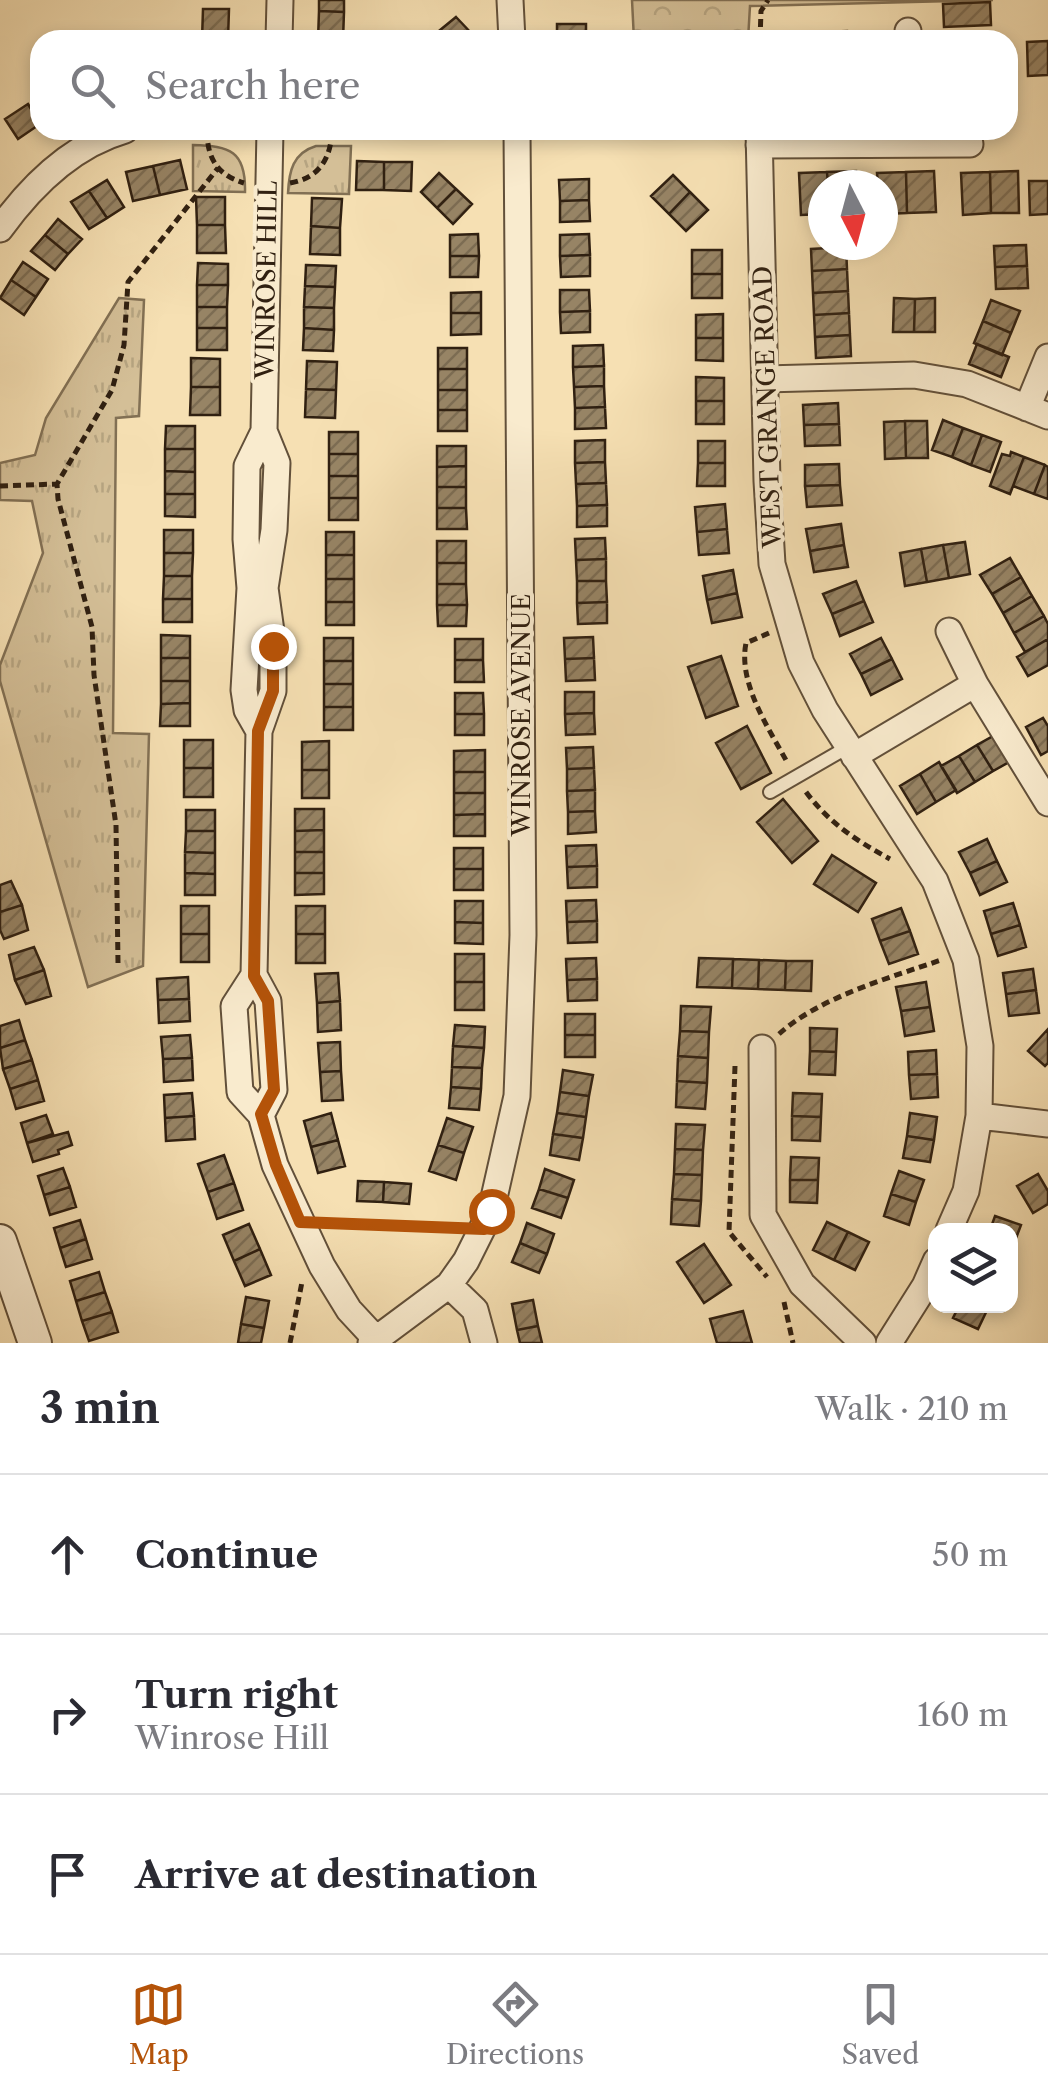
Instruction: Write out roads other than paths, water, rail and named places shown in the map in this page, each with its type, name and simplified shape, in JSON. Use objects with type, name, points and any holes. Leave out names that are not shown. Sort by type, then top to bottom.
[{"type":"street","points":[[279,30],[280,0]]},
{"type":"street","points":[[510,0],[512,30]]},
{"type":"street","points":[[0,228],[44,177],[100,140]]},
{"type":"street","name":"WINROSE HILL","points":[[270,140],[264,431],[277,464],[274,530],[258,588],[273,646],[273,691],[258,731],[254,976],[268,1001],[274,1090],[261,1114],[276,1165],[304,1232],[348,1310],[373,1340]]},
{"type":"street","name":"WINROSE AVENUE","points":[[373,1340],[449,1285],[484,1229],[517,1096],[522,953],[516,140]]},
{"type":"street","name":"WEST GRANGE ROAD","points":[[759,140],[772,564],[801,664],[851,752],[935,880],[963,952],[980,1046],[979,1116],[966,1191],[952,1223]]},
{"type":"street","points":[[935,140],[970,144]]},
{"type":"street","points":[[765,379],[914,375],[968,384],[1037,412],[1048,357]]},
{"type":"street","points":[[949,631],[975,684],[1048,804]]},
{"type":"street","points":[[851,752],[975,684]]},
{"type":"street","points":[[762,1048],[762,1215],[802,1284],[863,1343]]},
{"type":"street","points":[[979,1116],[1048,1124]]},
{"type":"street","points":[[0,1242],[35,1343]]},
{"type":"street","points":[[890,1343],[928,1279]]},
{"type":"street","points":[[449,1285],[476,1310],[484,1343]]},
{"type":"lane","points":[[770,792],[851,752]]}]
